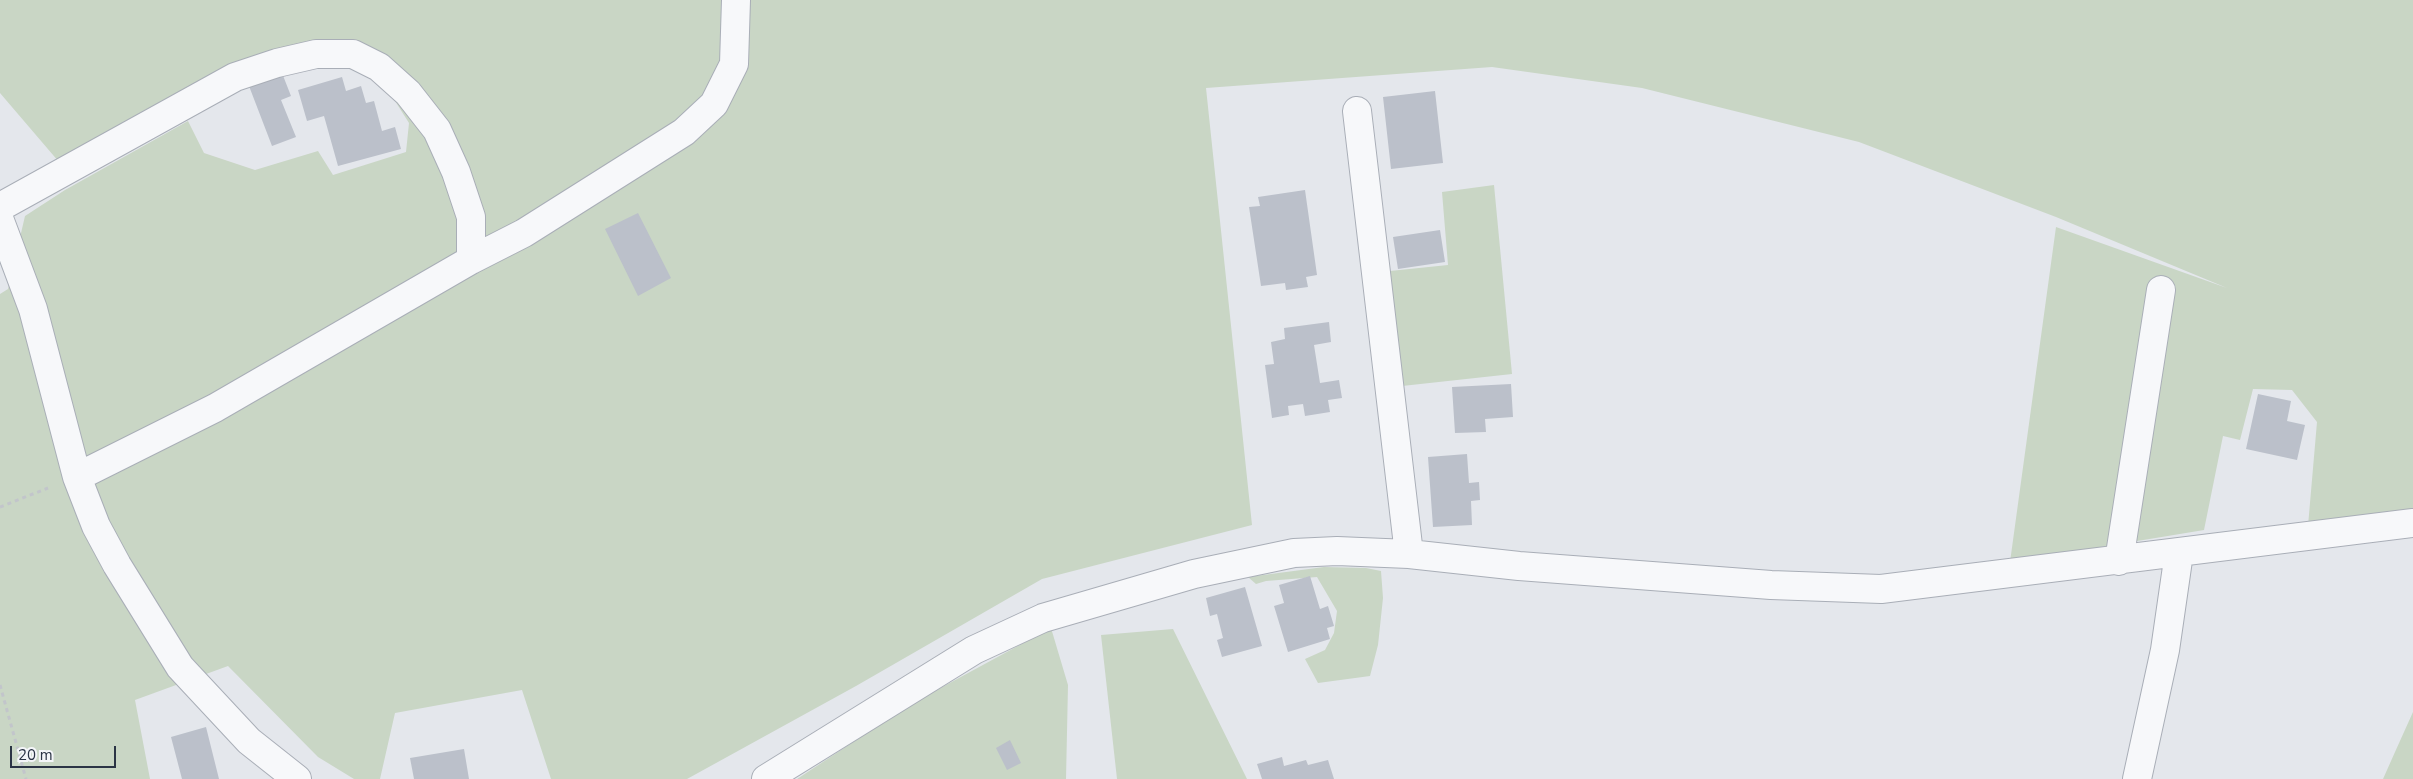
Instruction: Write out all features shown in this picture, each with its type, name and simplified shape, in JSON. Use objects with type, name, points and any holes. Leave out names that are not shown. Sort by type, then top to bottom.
[{"type":"street","points":[[77,477],[215,408],[471,260],[524,233],[684,132],[714,104],[734,64],[736,0]]},
{"type":"street","points":[[0,207],[235,77],[277,63],[316,54],[353,54],[379,67],[408,93],[437,130],[456,172],[471,217],[471,260]]},
{"type":"street","points":[[1357,111],[1409,554]]},
{"type":"street","points":[[0,220],[34,308],[77,477],[96,526],[117,565],[180,668],[250,741],[297,779]]},
{"type":"street","points":[[2119,561],[2161,290]]},
{"type":"street","points":[[766,779],[974,650],[1043,618],[1194,574],[1251,560],[1294,553],[1409,554],[1520,566],[1771,585],[1881,589],[2119,561],[2413,523]]},
{"type":"street","points":[[2136,779],[2165,650],[2180,553]]},
{"type":"path","points":[[0,507],[77,477]]},
{"type":"path","points":[[0,685],[26,779]]},
{"type":"green space","points":[[0,0],[2413,0],[2413,511],[2308,526],[2317,422],[2292,390],[2253,389],[2240,440],[2223,436],[2204,530],[2010,562],[2056,227],[2227,288],[2056,217],[1859,142],[1642,88],[1492,67],[1206,88],[1252,525],[1042,579],[856,686],[687,779],[551,779],[522,690],[395,713],[380,779],[354,779],[318,757],[228,666],[135,700],[150,779],[0,779],[0,294],[8,289],[25,216],[65,190],[188,121],[204,153],[255,170],[318,151],[333,175],[406,152],[409,123],[359,44],[312,44],[59,162],[0,93]]},
{"type":"green space","points":[[1494,185],[1512,374],[1402,386],[1390,271],[1448,265],[1442,192]]},
{"type":"green space","points":[[1324,567],[1366,568],[1381,571],[1383,598],[1378,645],[1370,676],[1318,683],[1305,659],[1325,650],[1334,633],[1337,611],[1317,577],[1266,581],[1256,584],[1248,577]]},
{"type":"green space","points":[[1051,628],[1068,685],[1066,779],[797,779],[911,704]]},
{"type":"green space","points":[[1173,629],[1247,779],[1117,779],[1101,635]]},
{"type":"green space","points":[[2413,712],[2413,779],[2383,779],[2395,752]]},
{"type":"building","points":[[282,73],[291,96],[281,100],[296,137],[272,146],[249,86]]},
{"type":"building","points":[[342,77],[346,91],[361,86],[366,103],[374,101],[382,131],[395,127],[401,149],[338,166],[324,116],[307,121],[298,90]]},
{"type":"building","points":[[1435,91],[1443,163],[1391,169],[1383,97]]},
{"type":"building","points":[[1305,190],[1317,275],[1306,277],[1308,287],[1286,290],[1285,283],[1261,286],[1249,207],[1260,206],[1258,197]]},
{"type":"building","points":[[638,213],[671,278],[638,296],[605,229]]},
{"type":"building","points":[[1440,230],[1445,262],[1398,269],[1393,237]]},
{"type":"building","points":[[1329,322],[1331,342],[1314,345],[1320,383],[1339,380],[1342,398],[1328,400],[1330,412],[1305,416],[1303,404],[1288,406],[1289,415],[1272,418],[1265,365],[1274,364],[1271,342],[1285,339],[1284,328]]},
{"type":"building","points":[[1511,384],[1513,417],[1485,419],[1486,432],[1455,433],[1452,387]]},
{"type":"building","points":[[2258,394],[2291,401],[2287,421],[2305,425],[2297,460],[2246,449]]},
{"type":"building","points":[[1467,454],[1469,483],[1479,482],[1480,500],[1471,501],[1472,525],[1433,527],[1428,457]]},
{"type":"building","points":[[1310,576],[1320,609],[1328,606],[1334,626],[1327,628],[1330,639],[1288,652],[1274,606],[1284,603],[1279,585]]},
{"type":"building","points":[[1245,587],[1262,646],[1222,657],[1217,640],[1223,638],[1217,614],[1210,616],[1206,598]]},
{"type":"building","points":[[206,727],[219,779],[182,779],[171,737]]},
{"type":"building","points":[[1010,740],[1021,763],[1007,770],[996,748]]},
{"type":"building","points":[[464,749],[469,779],[414,779],[410,758]]},
{"type":"building","points":[[1282,757],[1284,766],[1306,760],[1308,765],[1328,760],[1334,779],[1262,779],[1257,764]]}]
